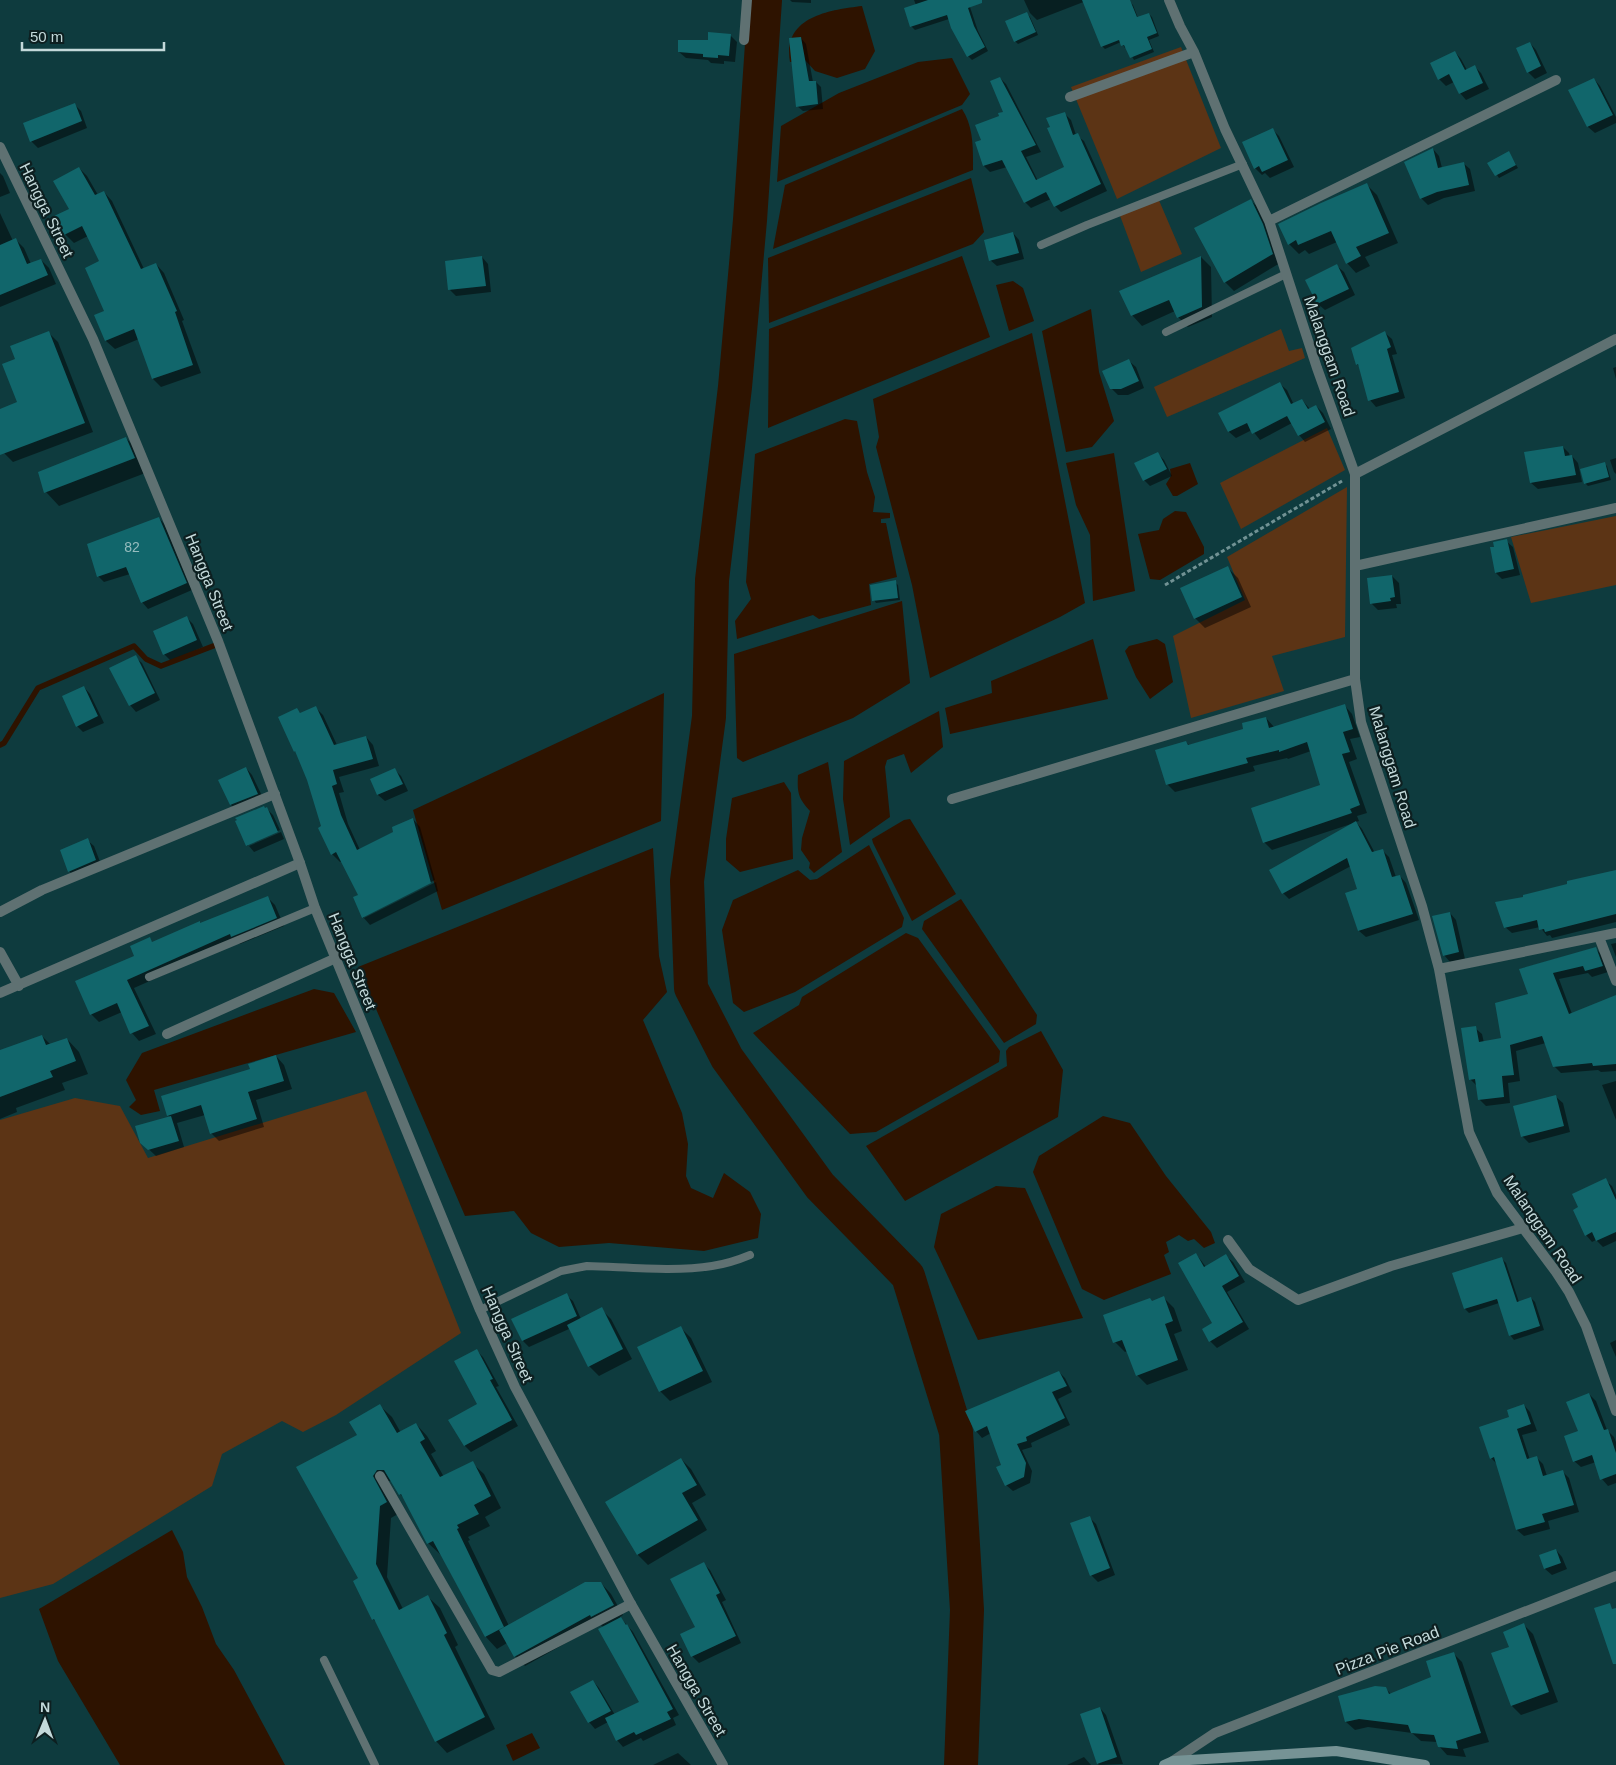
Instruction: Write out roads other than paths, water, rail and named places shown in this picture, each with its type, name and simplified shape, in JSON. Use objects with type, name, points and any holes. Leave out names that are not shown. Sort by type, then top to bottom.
[{"type":"main road","points":[[1169,1763],[1336,1751],[1425,1765]]},
{"type":"street","points":[[744,40],[747,0]]},
{"type":"street","name":"Malanggam Road","points":[[1169,0],[1194,52],[1225,129],[1269,220],[1317,368],[1355,474],[1355,679],[1361,722],[1422,906],[1440,969],[1469,1132],[1497,1193],[1569,1292],[1582,1317],[1616,1411]]},
{"type":"street","points":[[1070,97],[1194,52]]},
{"type":"street","points":[[1269,220],[1556,80]]},
{"type":"street","name":"Hangga Street","points":[[0,147],[93,339],[218,641],[315,908],[480,1310],[515,1387],[630,1604],[723,1765]]},
{"type":"street","points":[[1355,474],[1616,339]]},
{"type":"street","points":[[1355,566],[1616,508]]},
{"type":"street","points":[[952,799],[1355,679]]},
{"type":"street","points":[[0,912],[42,890],[275,794]]},
{"type":"street","points":[[0,993],[300,863]]},
{"type":"street","points":[[1440,969],[1616,933]]},
{"type":"street","points":[[1599,937],[1616,981]]},
{"type":"street","points":[[0,952],[19,986]]},
{"type":"street","points":[[167,1034],[336,958]]},
{"type":"street","points":[[1228,1240],[1249,1269],[1298,1300],[1390,1266],[1523,1228]]},
{"type":"street","points":[[380,1476],[492,1670],[499,1672],[630,1604]]},
{"type":"street","name":"Pizza Pie Road","points":[[1169,1763],[1215,1733],[1616,1576]]},
{"type":"lane","points":[[1041,245],[1243,164]]},
{"type":"lane","points":[[1166,332],[1286,274]]},
{"type":"lane","points":[[149,977],[315,908]]},
{"type":"lane","points":[[480,1310],[561,1271],[587,1266],[682,1268],[712,1266],[732,1262],[750,1255]]},
{"type":"lane","points":[[324,1660],[375,1765]]},
{"type":"waterway","points":[[765,0],[750,220],[735,387],[712,580],[709,717],[687,881],[691,988],[727,1058],[820,1186],[908,1276],[956,1432],[967,1610],[961,1765]]},
{"type":"waterway","points":[[0,745],[4,743],[38,688],[134,646],[146,659],[161,666],[221,643]]}]
